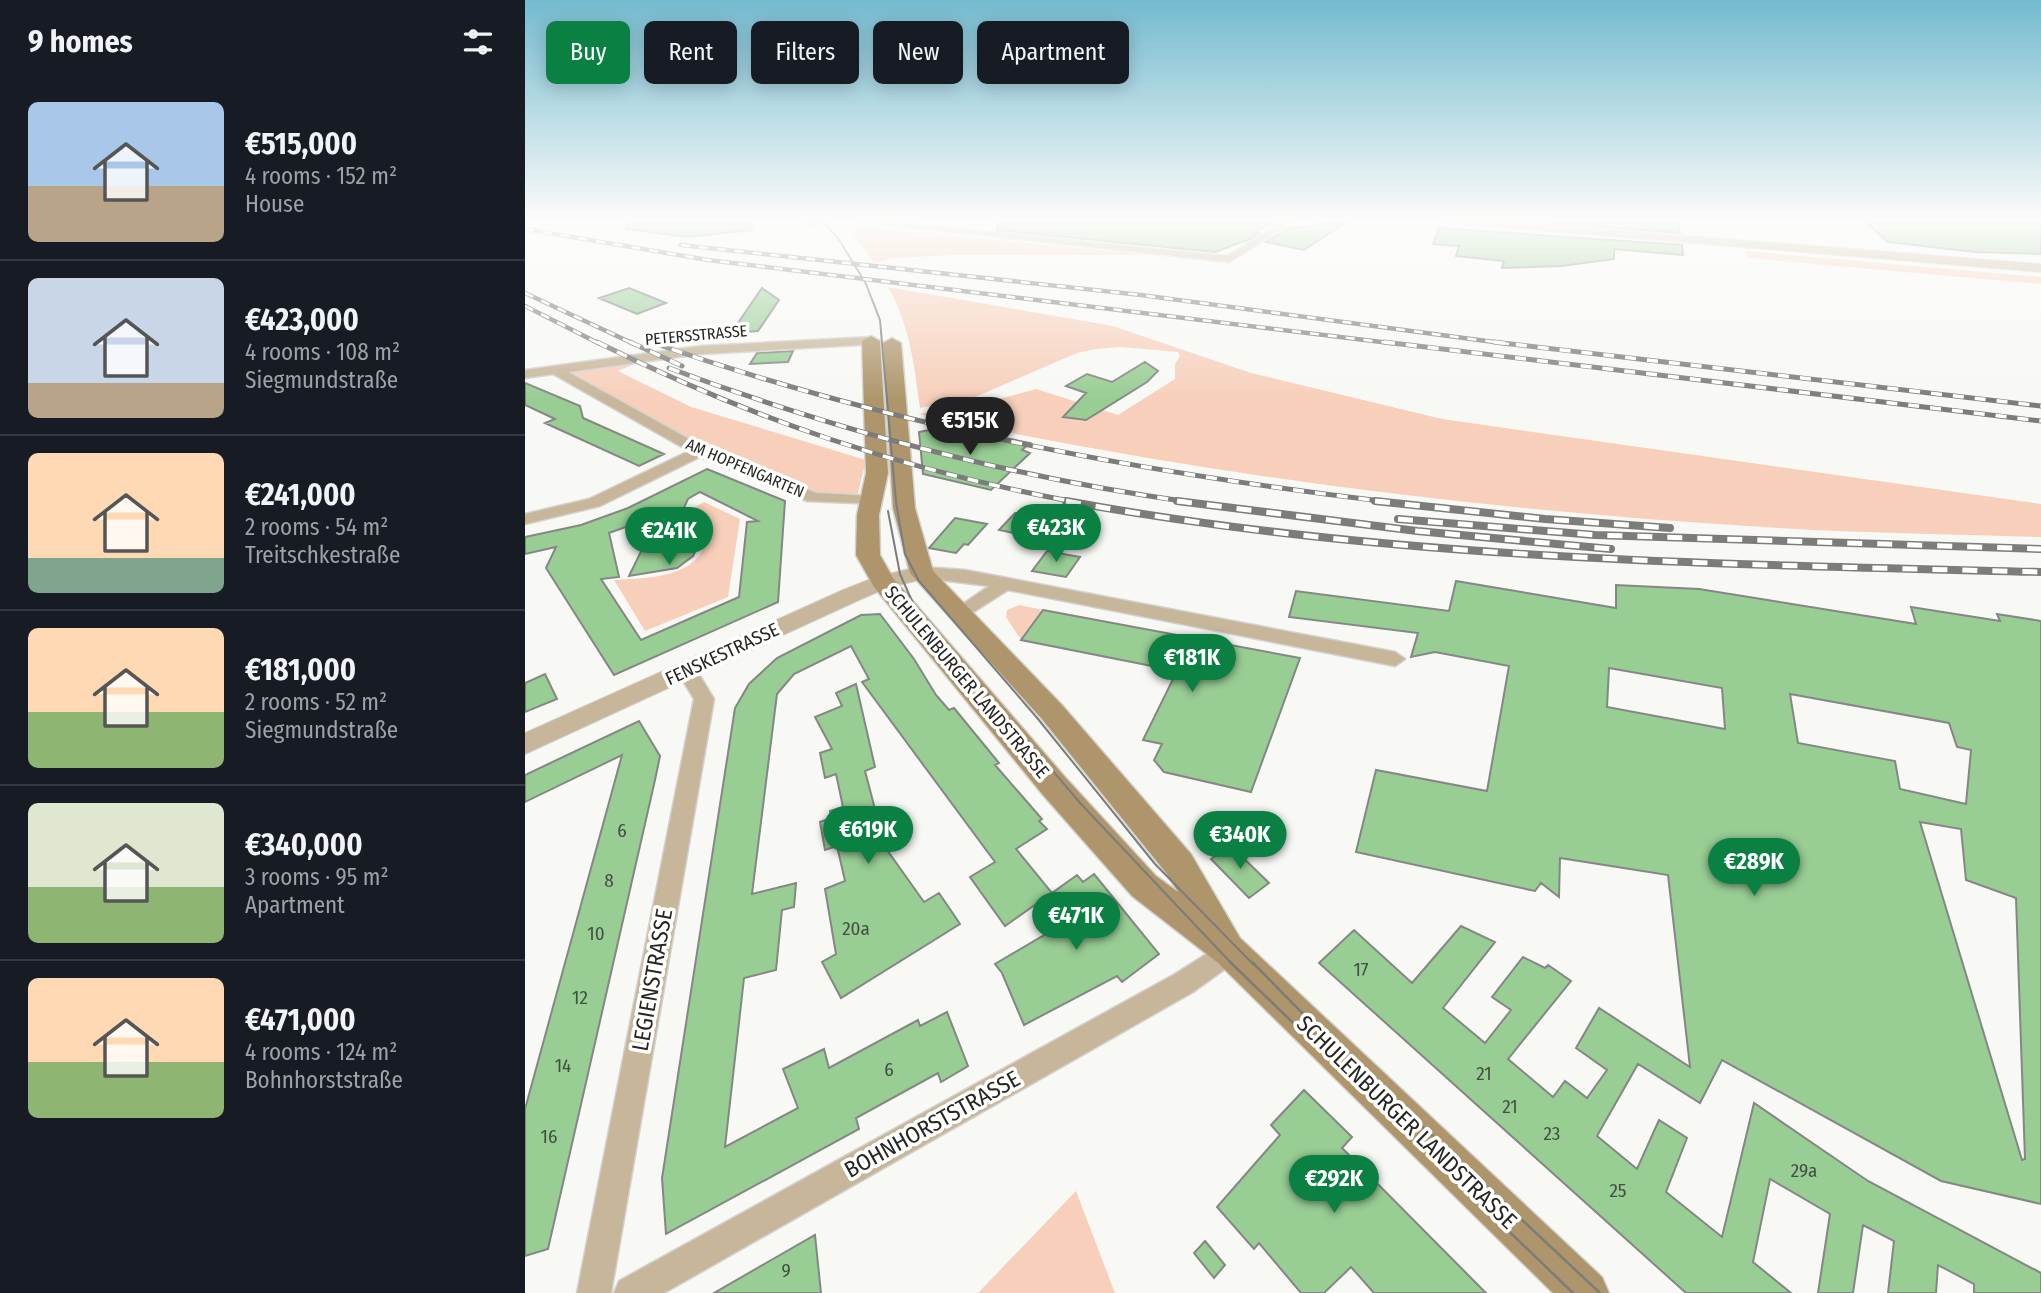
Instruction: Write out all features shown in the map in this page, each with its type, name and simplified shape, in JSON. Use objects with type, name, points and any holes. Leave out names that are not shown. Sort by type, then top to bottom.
[{"type":"main road","name":"SCHULENBURGER LANDSTRASSE","points":[[882,342],[876,410],[877,473],[868,515],[869,560],[883,582],[1054,786],[1144,886],[1230,951],[1586,1293]]},
{"type":"main road","name":"SCHULENBURGER LANDSTRASSE","points":[[882,342],[904,508],[922,573],[1052,712],[1179,864],[1230,951]]},
{"type":"street","name":"PETERSSTRASSE","points":[[525,374],[701,351],[882,342]]},
{"type":"street","name":"AM HOPFENGARTEN","points":[[553,369],[700,452],[813,498],[872,501]]},
{"type":"street","points":[[525,519],[594,503],[700,452]]},
{"type":"street","points":[[922,573],[946,572],[1395,659]]},
{"type":"street","name":"FENSKESTRASSE","points":[[525,744],[815,610],[883,582],[922,573]]},
{"type":"street","points":[[961,614],[1005,584]]},
{"type":"street","name":"LEGIENSTRASSE","points":[[594,1293],[704,699],[687,671]]},
{"type":"street","name":"BOHNHORSTSTRASSE","points":[[631,1293],[1184,983],[1230,951]]},
{"type":"shaded area","points":[[1988,279],[2041,279],[2041,284]]},
{"type":"shaded area","points":[[888,287],[1113,326],[1251,373],[1442,419],[2041,504],[2041,537],[1763,527],[1444,500],[1128,455],[919,414],[985,403],[1036,389],[1118,415],[1175,379],[1175,364],[1180,356],[1178,352],[1121,347],[1096,349],[1077,353],[975,397],[920,408],[906,331]]},
{"type":"shaded area","points":[[618,359],[632,365],[618,371],[691,407],[866,460],[856,501],[813,498],[700,452],[553,369]]},
{"type":"shaded area","points":[[704,502],[740,519],[728,597],[645,631],[614,580],[659,576],[681,570],[690,564],[703,550],[712,526],[687,512]]},
{"type":"shaded area","points":[[1019,605],[1043,610],[1021,640],[1006,617],[1007,610]]},
{"type":"shaded area","points":[[1076,1191],[1115,1293],[978,1293]]},
{"type":"building","points":[[629,288],[666,303],[637,314],[599,298]]},
{"type":"building","points":[[762,288],[779,300],[758,331],[731,333]]},
{"type":"building","points":[[793,351],[788,362],[750,364],[757,353]]},
{"type":"building","points":[[1145,362],[1158,371],[1147,382],[1086,420],[1063,417],[1086,393],[1066,386],[1087,374],[1112,382]]},
{"type":"building","points":[[525,383],[580,406],[583,418],[664,454],[639,466],[545,423],[555,419],[525,405]]},
{"type":"building","points":[[929,430],[963,437],[971,431],[1030,443],[1022,450],[1030,453],[991,490],[923,474],[919,432]]},
{"type":"building","points":[[707,469],[785,501],[778,602],[614,675],[546,568],[556,547],[525,554],[525,537],[581,525],[628,508]],"holes":[[[700,492],[758,521],[747,522],[739,597],[641,640],[601,579],[619,577],[609,533],[659,515],[629,576],[677,568],[693,556],[707,526],[674,529],[688,499]]]},
{"type":"building","points":[[1015,513],[1078,526],[1063,543],[999,530]]},
{"type":"building","points":[[955,518],[987,524],[968,545],[964,544],[956,553],[929,548]]},
{"type":"building","points":[[1047,551],[1080,557],[1066,577],[1032,571]]},
{"type":"building","points":[[1456,581],[1616,608],[1616,585],[1699,589],[1916,624],[1911,607],[2000,621],[1997,614],[2041,621],[2041,1204],[1941,1181],[1722,1060],[1700,1103],[1638,1064],[1597,1136],[1637,1169],[1659,1120],[1687,1138],[1666,1192],[1722,1237],[1754,1103],[1868,1181],[2041,1273],[2041,1293],[1974,1293],[1974,1284],[1938,1265],[1936,1293],[1888,1293],[1894,1241],[1863,1225],[1853,1293],[1818,1293],[1830,1214],[1770,1179],[1753,1262],[1791,1293],[1686,1293],[1319,963],[1354,930],[1412,983],[1461,926],[1495,942],[1443,1008],[1485,1043],[1511,1010],[1492,997],[1523,957],[1545,968],[1548,965],[1571,981],[1508,1059],[1553,1097],[1565,1081],[1587,1098],[1607,1070],[1576,1048],[1599,1008],[1690,1067],[1668,875],[1560,858],[1559,897],[1541,883],[1535,891],[1356,852],[1376,770],[1487,791],[1509,666],[1435,652],[1411,657],[1418,633],[1289,617],[1296,591],[1449,611]],"holes":[[[1609,668],[1722,688],[1725,729],[1607,707]],[[1790,694],[1949,723],[1957,747],[1971,750],[1966,804],[1900,789],[1895,761],[1798,743]],[[1920,822],[1961,829],[1966,880],[2016,898],[2025,1159],[2022,1160]]]},
{"type":"building","points":[[1043,610],[1300,658],[1251,792],[1164,772],[1154,760],[1162,744],[1143,740],[1177,671],[1021,640]]},
{"type":"building","points":[[880,614],[914,659],[936,695],[949,710],[954,708],[999,763],[995,765],[1042,819],[1039,821],[1047,829],[1016,849],[1052,893],[1005,926],[970,877],[995,862],[862,682],[869,679],[851,646],[794,674],[777,694],[752,894],[796,883],[794,907],[782,910],[776,970],[744,978],[725,1147],[798,1108],[783,1069],[824,1049],[829,1068],[918,1020],[920,1026],[947,1012],[968,1066],[941,1082],[938,1073],[856,1118],[859,1129],[666,1234],[662,1178],[735,708],[749,684],[777,658],[861,615]]},
{"type":"building","points":[[545,674],[557,699],[525,712],[525,683]]},
{"type":"building","points":[[856,684],[875,767],[865,771],[885,847],[924,902],[939,893],[960,924],[841,998],[822,962],[836,954],[825,889],[845,881],[837,846],[825,850],[820,822],[831,818],[830,811],[843,807],[836,774],[825,778],[820,753],[832,749],[815,717],[842,706],[836,693]]},
{"type":"building","points":[[639,721],[660,756],[655,780],[548,1249],[525,1256],[525,1109],[622,755],[525,802],[525,775]]},
{"type":"building","points":[[1230,845],[1269,883],[1249,898],[1211,859]]},
{"type":"building","points":[[1094,874],[1159,954],[1122,982],[1117,976],[1024,1025],[1002,973],[995,964],[1073,918],[1052,893],[1077,875],[1083,882]]},
{"type":"building","points":[[1304,1090],[1352,1137],[1342,1148],[1486,1293],[1374,1293],[1351,1267],[1324,1293],[1301,1293],[1259,1243],[1254,1249],[1217,1207],[1280,1135],[1271,1125]]},
{"type":"building","points":[[815,1235],[821,1293],[714,1293],[773,1259]]},
{"type":"building","points":[[1205,1241],[1225,1265],[1214,1278],[1194,1253]]},
{"type":"tram line","points":[[863,279],[880,320],[896,502],[905,554],[919,581],[1038,719],[1155,864],[1253,964]]},
{"type":"tram line","points":[[888,511],[900,574],[916,610],[1081,804],[1231,963]]},
{"type":"tram line","points":[[1252,962],[1313,1024],[1600,1293]]},
{"type":"tram line","points":[[1231,963],[1573,1293]]},
{"type":"railway","points":[[867,279],[1398,344]]},
{"type":"railway","points":[[997,279],[1141,295],[1509,344]]},
{"type":"railway","points":[[525,293],[634,344]]},
{"type":"railway","points":[[525,306],[600,344]]},
{"type":"railway","points":[[648,341],[656,344]]},
{"type":"railway","points":[[597,342],[714,395],[830,439],[950,474],[1075,502]]},
{"type":"railway","points":[[630,342],[682,366]]},
{"type":"railway","points":[[651,342],[832,398],[1015,442],[1201,476],[1389,502]]},
{"type":"railway","points":[[1384,342],[2041,421]]},
{"type":"railway","points":[[1494,342],[2041,406]]},
{"type":"railway","points":[[669,368],[796,412],[925,449],[1056,479],[1189,502]]},
{"type":"railway","points":[[1066,501],[1187,521],[1308,536],[1552,556],[2041,572]]},
{"type":"railway","points":[[1177,501],[1417,531],[1611,549]]},
{"type":"railway","points":[[1375,501],[1545,519],[1670,528]]},
{"type":"railway","points":[[1398,519],[1595,535],[2041,549]]}]
